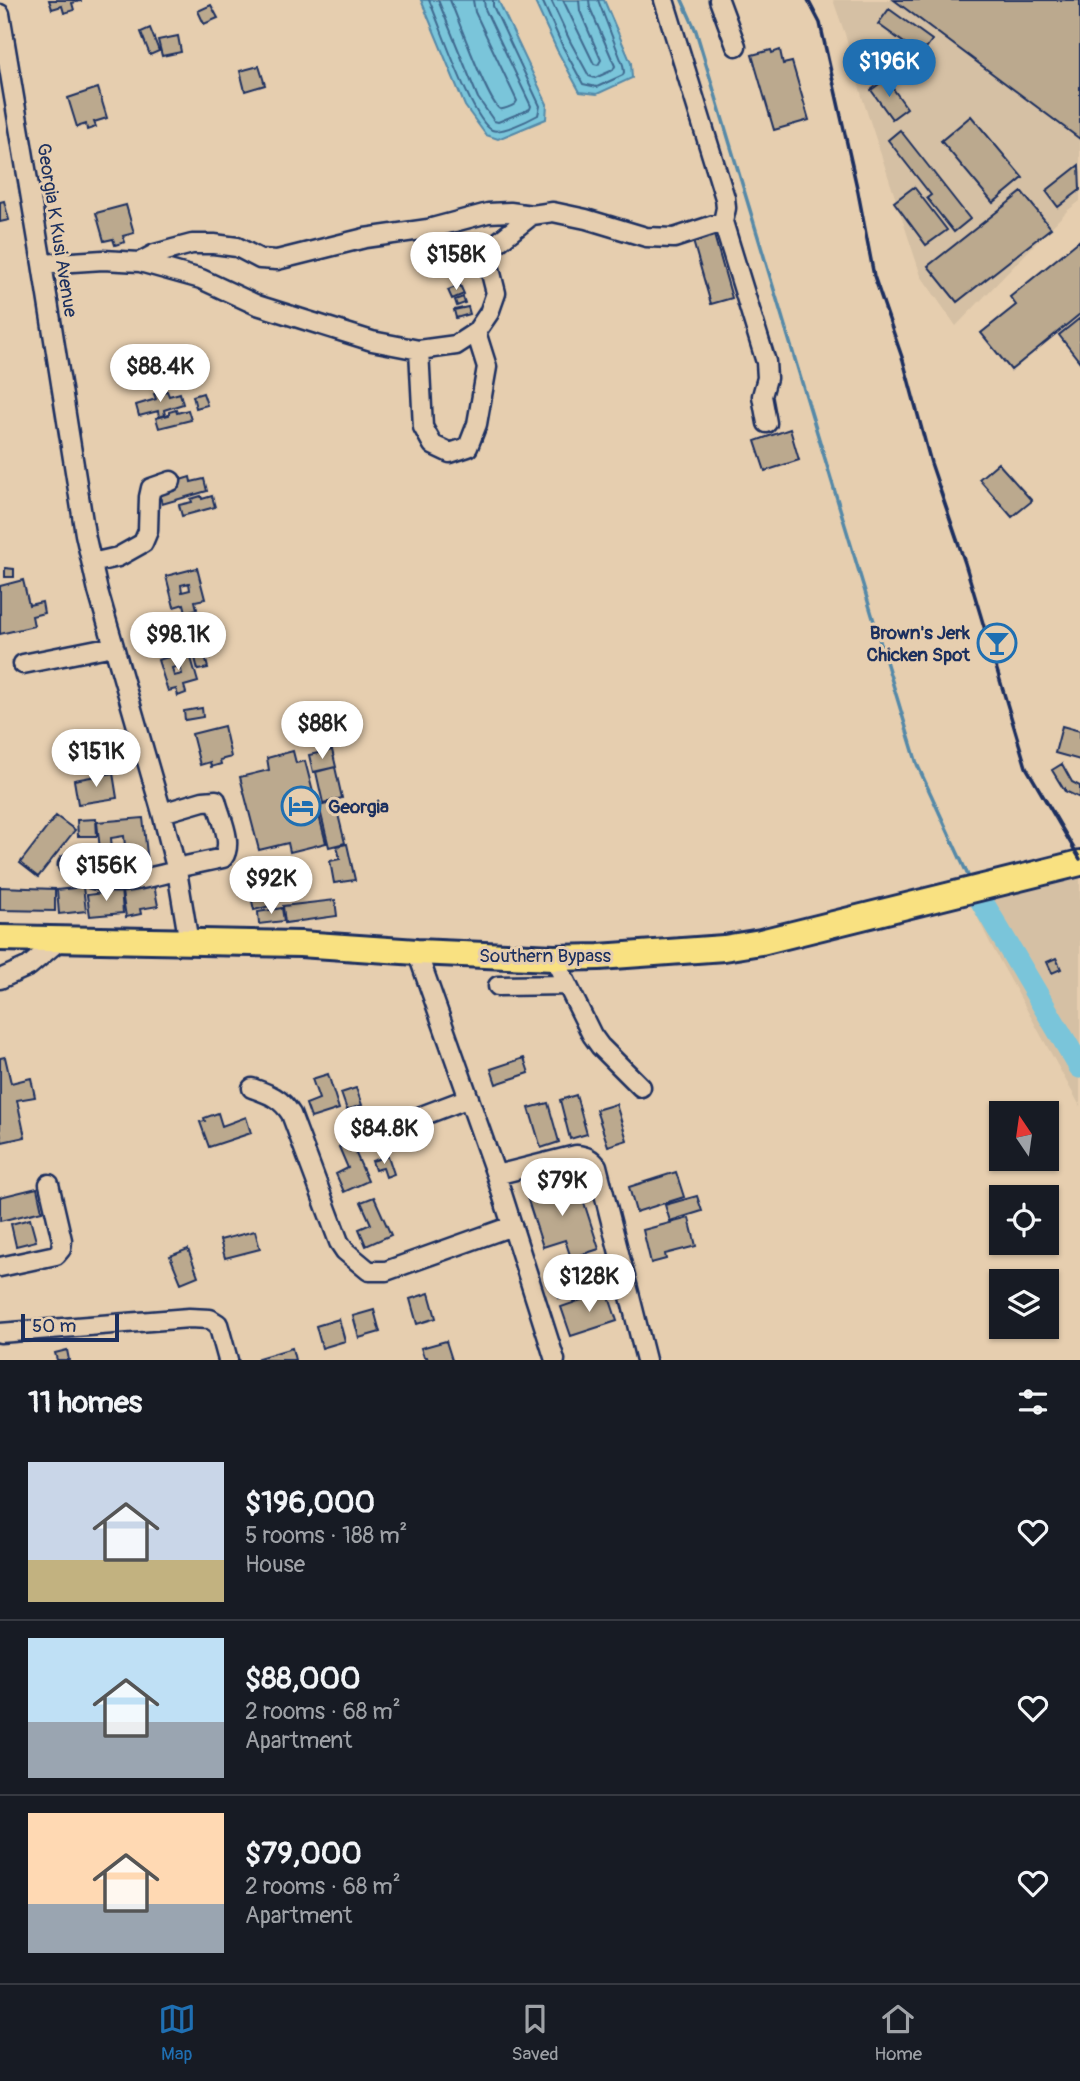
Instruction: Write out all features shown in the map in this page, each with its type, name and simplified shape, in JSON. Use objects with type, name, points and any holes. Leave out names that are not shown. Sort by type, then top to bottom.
[{"type":"highway","name":"Southern Bypass","points":[[0,938],[300,944],[417,953],[599,957],[742,946],[1076,864]]},
{"type":"street","points":[[664,0],[725,198],[723,222],[766,362],[767,378],[762,396],[767,423]]},
{"type":"street","points":[[719,0],[736,46]]},
{"type":"street","name":"Georgia K Kusi Avenue","points":[[0,14],[79,501],[98,591],[176,869],[189,943]]},
{"type":"street","points":[[140,262],[155,254],[192,244],[237,247],[260,259],[278,260],[365,237],[428,229],[488,213],[532,215],[553,212],[646,237],[674,238],[723,222]]},
{"type":"street","points":[[42,264],[103,260],[140,262],[201,278],[257,305],[372,341],[419,350],[456,345],[476,332],[489,313],[496,293],[488,261],[492,247],[532,215]]},
{"type":"street","points":[[419,350],[423,427],[433,444],[450,453],[468,447],[477,424],[487,367],[476,332]]},
{"type":"street","points":[[92,563],[118,557],[143,543],[148,531],[151,488],[171,481]]},
{"type":"street","points":[[23,664],[113,646]]},
{"type":"street","points":[[68,865],[87,877],[103,881],[131,881],[223,858],[228,851],[216,800],[162,813]]},
{"type":"street","points":[[0,979],[29,966],[61,939]]},
{"type":"street","points":[[417,953],[496,1175],[555,1360]]},
{"type":"street","points":[[554,958],[584,1021],[600,1046],[641,1087]]},
{"type":"street","points":[[498,986],[566,985]]},
{"type":"street","points":[[252,1088],[273,1095],[291,1114],[339,1242],[345,1251],[369,1271],[386,1271],[513,1226]]},
{"type":"street","points":[[366,1137],[469,1098]]},
{"type":"street","points":[[496,1175],[576,1155],[585,1156],[597,1166],[646,1360]]},
{"type":"street","points":[[0,1267],[56,1255],[61,1250],[62,1240],[49,1184]]},
{"type":"street","points":[[0,1333],[189,1318],[210,1319],[218,1324],[228,1360]]},
{"type":"shaded area","points":[[833,0],[1080,0],[1080,201],[1067,211],[956,326],[921,276]]},
{"type":"shaded area","points":[[1080,871],[1080,1106],[968,898]]},
{"type":"water","points":[[421,0],[498,0],[547,104],[546,119],[498,139],[486,135],[465,106]]},
{"type":"water","points":[[534,0],[604,0],[631,63],[632,78],[597,94],[580,92]]},
{"type":"building","points":[[49,0],[81,1],[72,3],[74,10],[64,13],[62,6],[52,9]]},
{"type":"building","points":[[894,0],[1080,0],[1080,139]]},
{"type":"building","points":[[211,5],[218,18],[204,24],[198,11]]},
{"type":"building","points":[[889,9],[932,40],[921,55],[878,24]]},
{"type":"building","points":[[150,28],[159,51],[150,55],[141,32]]},
{"type":"building","points":[[178,36],[181,52],[162,56],[158,40]]},
{"type":"building","points":[[771,50],[772,53],[780,50],[783,64],[792,62],[809,120],[774,130],[752,55]]},
{"type":"building","points":[[872,50],[889,72],[875,83],[858,61]]},
{"type":"building","points":[[259,66],[265,85],[245,91],[240,71]]},
{"type":"building","points":[[886,79],[907,108],[892,119],[871,90]]},
{"type":"building","points":[[98,88],[107,118],[94,122],[96,127],[87,130],[86,124],[77,127],[68,98]]},
{"type":"building","points":[[971,116],[1023,178],[993,203],[941,141]]},
{"type":"building","points":[[900,130],[970,219],[954,232],[927,198],[931,195],[888,140]]},
{"type":"building","points":[[1079,165],[1080,190],[1058,207],[1046,191]]},
{"type":"building","points":[[914,187],[947,230],[926,245],[894,202]]},
{"type":"building","points":[[1022,192],[1051,228],[957,302],[928,266]]},
{"type":"building","points":[[4,201],[9,220],[0,222],[0,202]]},
{"type":"building","points":[[126,205],[134,233],[123,236],[125,242],[115,245],[113,239],[104,241],[96,213]]},
{"type":"building","points":[[714,235],[732,298],[711,304],[693,241]]},
{"type":"building","points":[[1080,240],[1080,314],[1011,370],[981,333],[1016,305],[1010,297]]},
{"type":"building","points":[[460,285],[464,294],[452,299],[448,290]]},
{"type":"building","points":[[463,297],[465,303],[457,306],[455,300]]},
{"type":"building","points":[[468,307],[470,314],[456,318],[454,310]]},
{"type":"building","points":[[1080,318],[1080,362],[1059,335]]},
{"type":"building","points":[[167,391],[169,396],[180,393],[183,404],[164,410],[165,415],[159,417],[158,411],[139,416],[136,405],[156,399],[154,394]]},
{"type":"building","points":[[203,393],[207,405],[196,408],[193,396]]},
{"type":"building","points":[[176,410],[177,413],[188,410],[191,420],[159,428],[156,418]]},
{"type":"building","points":[[790,429],[799,460],[765,471],[755,441]]},
{"type":"building","points":[[998,463],[1032,501],[1012,517],[979,479]]},
{"type":"building","points":[[190,477],[191,482],[204,479],[207,491],[162,504],[159,492],[179,486],[177,481]]},
{"type":"building","points":[[201,496],[202,499],[212,496],[215,507],[182,516],[179,505],[192,502],[191,499]]},
{"type":"building","points":[[5,568],[14,569],[14,577],[5,577]]},
{"type":"building","points":[[197,568],[205,599],[195,601],[197,609],[186,612],[184,604],[174,607],[166,576]],"holes":[[[189,583],[190,590],[182,592],[181,585]]]},
{"type":"building","points":[[23,580],[29,605],[42,602],[44,613],[32,616],[34,626],[0,634],[0,586]]},
{"type":"building","points":[[198,630],[208,668],[198,670],[189,633]]},
{"type":"building","points":[[189,651],[198,682],[184,686],[186,693],[178,696],[176,689],[168,691],[158,660]],"holes":[[[180,666],[182,674],[174,676],[172,668]]]},
{"type":"building","points":[[202,708],[203,717],[185,720],[184,711]]},
{"type":"building","points":[[224,726],[231,757],[220,760],[221,764],[211,767],[210,762],[200,765],[192,734]]},
{"type":"building","points":[[1062,726],[1080,731],[1080,760],[1055,753]]},
{"type":"building","points":[[114,731],[118,751],[104,754],[101,733]]},
{"type":"building","points":[[332,750],[336,767],[313,772],[309,755]]},
{"type":"building","points":[[293,751],[296,763],[305,761],[326,843],[290,852],[288,843],[259,850],[240,777],[269,770],[267,758]]},
{"type":"building","points":[[113,757],[115,768],[103,770],[101,759]]},
{"type":"building","points":[[1062,764],[1072,782],[1080,786],[1080,798],[1064,790],[1052,770]]},
{"type":"building","points":[[335,767],[342,798],[323,803],[316,772]]},
{"type":"building","points":[[113,773],[117,798],[78,804],[74,780]]},
{"type":"building","points":[[335,802],[345,843],[329,847],[319,806]]},
{"type":"building","points":[[56,816],[75,830],[38,877],[20,863]]},
{"type":"building","points":[[143,818],[149,872],[103,877],[97,822]],"holes":[[[124,836],[125,846],[112,848],[111,838]]]},
{"type":"building","points":[[96,819],[97,836],[78,836],[77,820]]},
{"type":"building","points":[[347,844],[355,880],[334,883],[330,861],[340,859],[337,846]]},
{"type":"building","points":[[265,865],[274,905],[254,910],[245,870]]},
{"type":"building","points":[[154,885],[158,906],[140,909],[141,914],[126,917],[122,892]]},
{"type":"building","points":[[0,887],[55,889],[55,911],[0,910]]},
{"type":"building","points":[[83,887],[86,911],[59,914],[57,890]]},
{"type":"building","points":[[121,888],[123,913],[90,916],[87,895]]},
{"type":"building","points":[[335,900],[337,916],[285,923],[283,906]]},
{"type":"building","points":[[282,908],[284,921],[259,924],[258,912]]},
{"type":"building","points":[[1056,958],[1061,969],[1052,973],[1047,962]]},
{"type":"building","points":[[5,1057],[11,1083],[31,1078],[35,1097],[17,1100],[25,1137],[2,1142],[0,1058]]},
{"type":"building","points":[[524,1058],[529,1073],[496,1084],[491,1069]]},
{"type":"building","points":[[328,1074],[339,1109],[311,1118],[306,1104],[319,1099],[312,1079]]},
{"type":"building","points":[[356,1088],[362,1105],[347,1110],[341,1093]]},
{"type":"building","points":[[576,1095],[587,1134],[570,1139],[560,1100]]},
{"type":"building","points":[[548,1103],[559,1142],[541,1148],[529,1108]]},
{"type":"building","points":[[616,1104],[627,1140],[608,1146],[596,1110]]},
{"type":"building","points":[[218,1113],[222,1126],[246,1117],[251,1133],[209,1147],[200,1122]]},
{"type":"building","points":[[349,1138],[368,1181],[344,1192],[336,1174],[348,1168],[339,1147],[345,1144],[343,1140]]},
{"type":"building","points":[[388,1156],[394,1174],[386,1177],[383,1168],[375,1170],[372,1161]]},
{"type":"building","points":[[676,1172],[684,1197],[636,1212],[629,1187]]},
{"type":"building","points":[[554,1182],[557,1191],[578,1184],[599,1249],[571,1258],[565,1240],[543,1247],[525,1191]]},
{"type":"building","points":[[37,1188],[42,1211],[0,1221],[0,1197]]},
{"type":"building","points":[[697,1196],[702,1211],[670,1221],[665,1205]]},
{"type":"building","points":[[374,1197],[391,1235],[366,1246],[359,1229],[371,1224],[361,1202]]},
{"type":"building","points":[[689,1218],[696,1246],[665,1254],[666,1259],[651,1263],[643,1230]]},
{"type":"building","points":[[30,1219],[36,1241],[16,1246],[11,1224]]},
{"type":"building","points":[[255,1231],[260,1249],[225,1258],[220,1240]]},
{"type":"building","points":[[188,1249],[198,1276],[181,1283],[170,1256]]},
{"type":"building","points":[[597,1257],[605,1285],[559,1298],[551,1270]]},
{"type":"building","points":[[607,1291],[617,1321],[571,1336],[561,1307]]},
{"type":"building","points":[[429,1293],[436,1318],[417,1324],[410,1299]]},
{"type":"building","points":[[374,1310],[380,1332],[359,1338],[353,1316]]},
{"type":"building","points":[[339,1319],[345,1341],[322,1348],[316,1326]]},
{"type":"building","points":[[446,1341],[452,1360],[428,1360],[424,1357],[421,1348]]},
{"type":"building","points":[[292,1348],[295,1360],[258,1358]]},
{"type":"building","points":[[67,1350],[69,1360],[57,1360],[55,1353]]},
{"type":"waterway","points":[[682,0],[696,31],[917,764],[971,882]]},
{"type":"waterway","points":[[975,890],[1080,1067]]},
{"type":"railway","points":[[808,0],[820,23],[874,276],[903,360],[931,463],[965,563],[1026,767],[1080,859]]},
{"type":"place","name":"Brown's Jerk Chicken Spot","points":[[997,643]]},
{"type":"place","name":"Georgia","points":[[301,806]]}]
